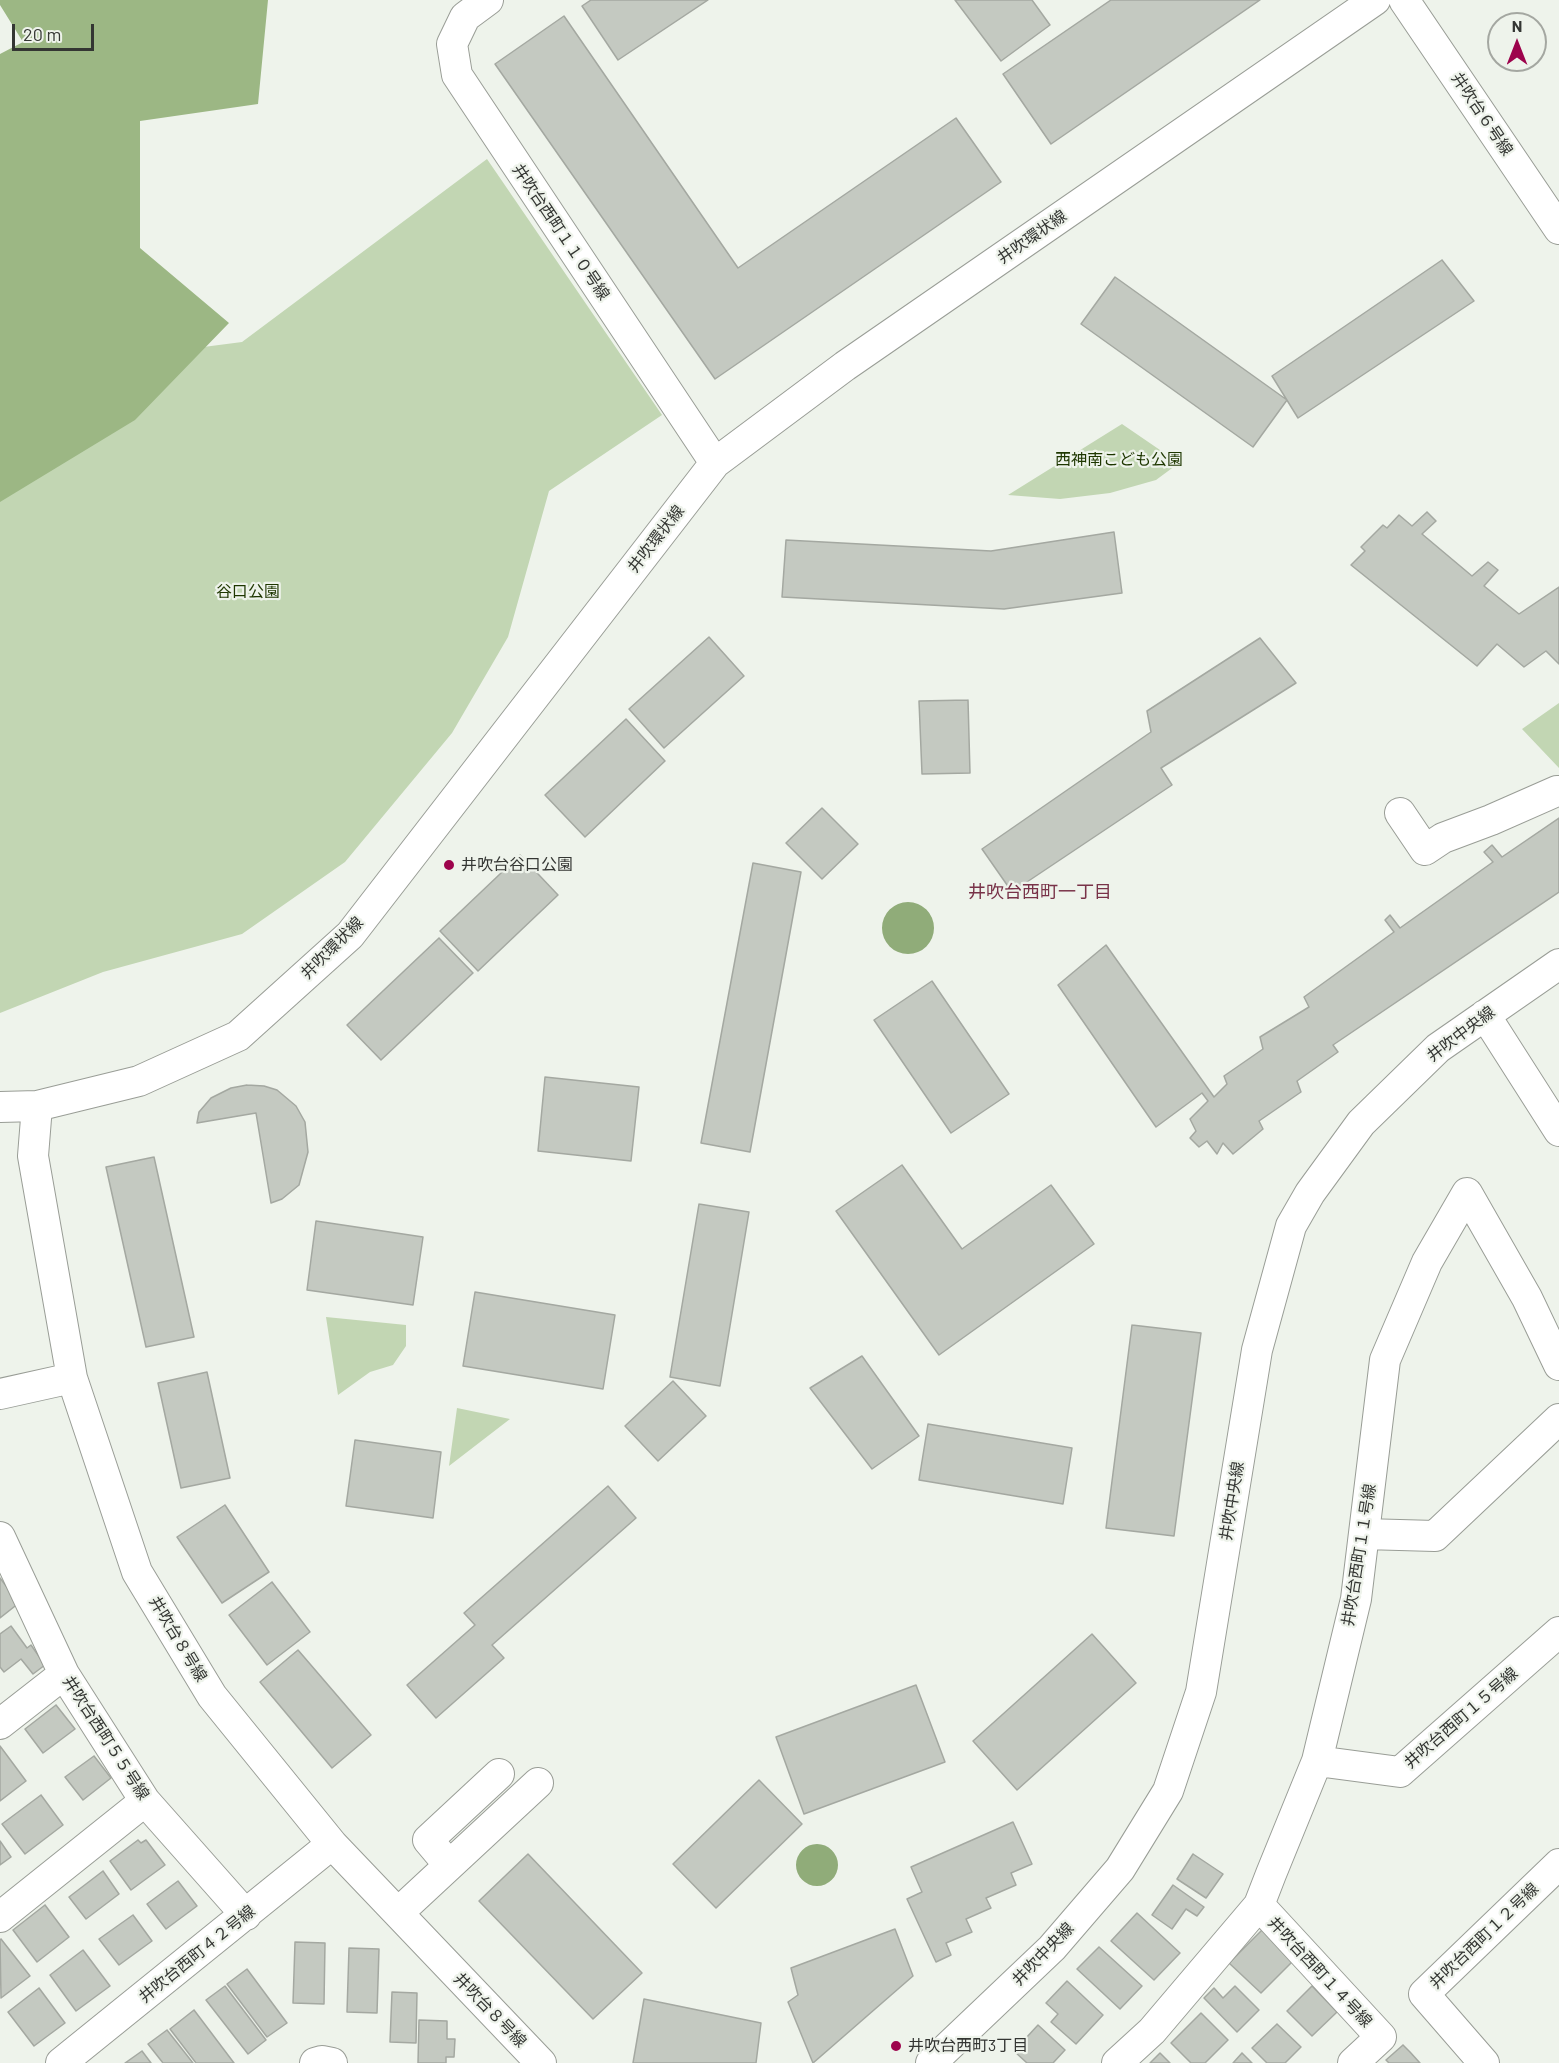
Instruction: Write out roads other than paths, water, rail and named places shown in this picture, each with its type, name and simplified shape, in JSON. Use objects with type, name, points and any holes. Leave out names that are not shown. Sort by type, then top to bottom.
[{"type":"street","name":"井吹台西町１１０号線","points":[[488,0],[465,17],[452,44],[457,75],[715,463]]},
{"type":"street","name":"井吹環状線","points":[[0,1107],[37,1106],[139,1081],[238,1036],[350,935],[715,463],[846,366],[1375,0]]},
{"type":"street","name":"井吹台６号線","points":[[1404,0],[1559,229]]},
{"type":"street","points":[[1400,813],[1425,850],[1443,838],[1559,791]]},
{"type":"street","name":"井吹中央線","points":[[930,2063],[1052,1948],[1119,1869],[1168,1791],[1201,1692],[1257,1350],[1291,1226],[1310,1192],[1361,1123],[1438,1048],[1559,964]]},
{"type":"street","points":[[1485,1015],[1559,1131]]},
{"type":"street","name":"井吹台８号線","points":[[37,1106],[33,1156],[72,1378],[138,1572],[212,1696],[332,1844],[541,2063]]},
{"type":"street","name":"井吹台西町１１号線","points":[[1117,2063],[1152,2031],[1259,1905],[1317,1761],[1356,1599],[1385,1360],[1426,1262],[1467,1193],[1527,1298],[1559,1365]]},
{"type":"street","points":[[0,1394],[72,1378]]},
{"type":"street","points":[[1364,1533],[1435,1536],[1559,1419]]},
{"type":"street","name":"井吹台西町５５号線","points":[[0,1537],[64,1674],[145,1801],[246,1915]]},
{"type":"street","name":"井吹台西町１５号線","points":[[1317,1761],[1400,1772],[1559,1632]]},
{"type":"street","points":[[0,1724],[64,1674]]},
{"type":"street","points":[[449,1865],[428,1840],[499,1774]]},
{"type":"street","points":[[398,1912],[538,1783]]},
{"type":"street","points":[[0,1917],[145,1801]]},
{"type":"street","name":"井吹台西町４２号線","points":[[61,2063],[332,1844]]},
{"type":"street","name":"井吹台西町１２号線","points":[[1484,2063],[1424,1994],[1559,1864]]},
{"type":"street","name":"井吹台西町１４号線","points":[[1259,1905],[1381,2037],[1353,2063]]},
{"type":"street","points":[[315,2063],[322,2061],[332,2063]]},
{"type":"place","name":"井吹台谷口公園","points":[[449,865]]},
{"type":"place","name":"井吹台西町3丁目","points":[[896,2046]]},
{"type":"district","name":"井吹台西町一丁目","points":[[1040,892]]},
{"type":"park label","name":"西神南こども公園","points":[[1119,460]]},
{"type":"park label","name":"谷口公園","points":[[248,592]]}]
